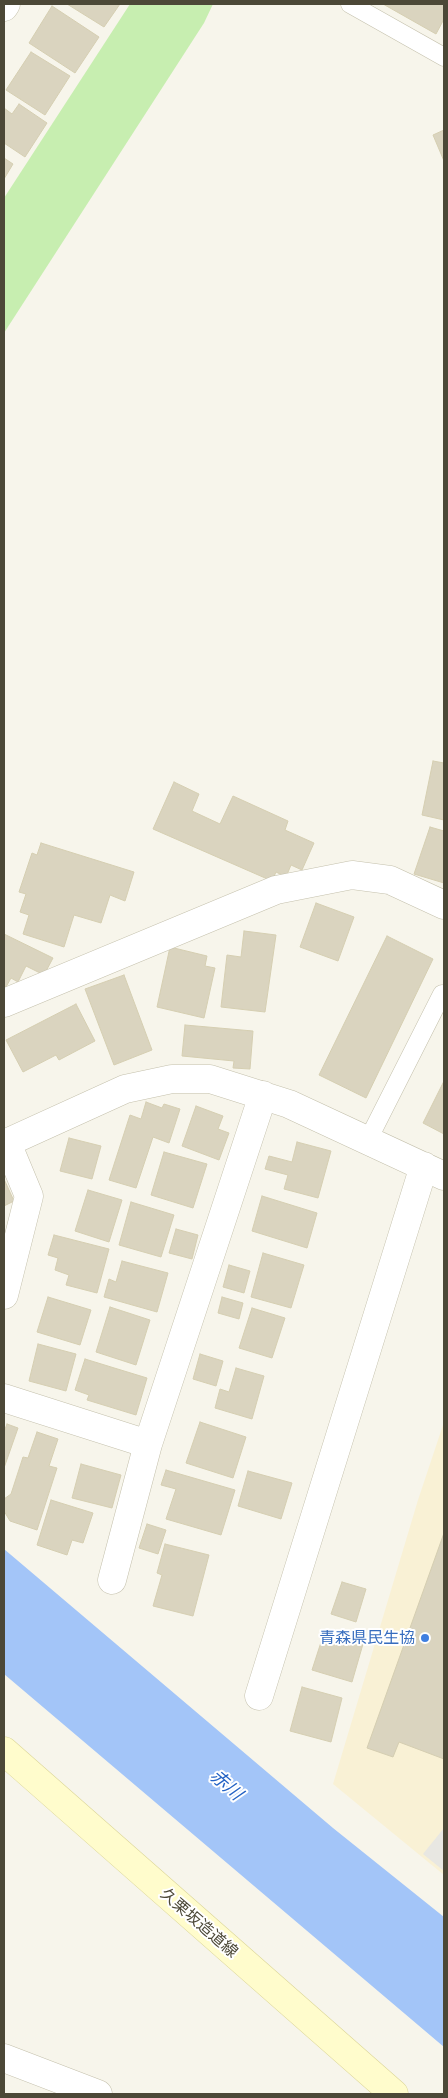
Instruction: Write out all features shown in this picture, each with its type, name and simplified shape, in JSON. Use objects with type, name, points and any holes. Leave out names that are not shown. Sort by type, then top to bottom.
[{"type":"main road","name":"久栗坂造道線","points":[[4,1751],[394,2094]]},
{"type":"street","points":[[4,1003],[276,890],[352,875],[390,880],[444,905]]},
{"type":"street","points":[[4,1295],[29,1196],[5,1144],[125,1089],[149,1082],[192,1078],[210,1079],[262,1095],[289,1104],[434,1171],[259,1696]]},
{"type":"street","points":[[112,1580],[148,1444],[262,1095]]},
{"type":"street","points":[[4,1398],[148,1444]]},
{"type":"street","points":[[4,2058],[98,2094]]},
{"type":"lane","points":[[350,4],[444,57]]},
{"type":"lane","points":[[368,1140],[442,994]]},
{"type":"shaded area","points":[[444,1422],[444,1875],[333,1784],[418,1500]]},
{"type":"shaded area","points":[[444,1828],[444,1871],[423,1854]]},
{"type":"green space","points":[[130,4],[213,4],[204,23],[4,333],[4,198]]},
{"type":"water","name":"赤川","points":[[4,1549],[333,1828],[444,1917],[444,2047],[4,1674]]},
{"type":"building","points":[[67,4],[120,4],[104,27]]},
{"type":"building","points":[[383,4],[444,4],[444,19],[436,34]]},
{"type":"building","points":[[52,6],[99,37],[75,73],[29,43]]},
{"type":"building","points":[[31,52],[70,76],[45,115],[6,90]]},
{"type":"building","points":[[19,104],[47,123],[25,157],[4,143],[4,108],[12,114]]},
{"type":"building","points":[[444,130],[444,161],[433,135]]},
{"type":"building","points":[[4,158],[13,164],[4,179]]},
{"type":"building","points":[[433,761],[444,763],[444,820],[422,815]]},
{"type":"building","points":[[174,782],[199,794],[192,811],[220,824],[233,796],[288,821],[285,830],[314,843],[302,870],[291,865],[286,877],[276,872],[272,881],[153,829]]},
{"type":"building","points":[[430,827],[444,831],[444,883],[414,874]]},
{"type":"building","points":[[41,843],[134,872],[125,901],[110,895],[101,923],[74,915],[64,947],[23,934],[29,915],[20,912],[26,894],[19,892],[32,853],[37,855]]},
{"type":"building","points":[[316,903],[354,917],[338,961],[300,947]]},
{"type":"building","points":[[244,931],[276,935],[265,1012],[221,1007],[227,955],[241,957]]},
{"type":"building","points":[[4,934],[53,958],[44,975],[26,966],[18,982],[11,978],[6,987],[4,986]]},
{"type":"building","points":[[387,936],[433,959],[366,1098],[319,1075]]},
{"type":"building","points":[[170,947],[207,956],[205,966],[215,968],[204,1018],[157,1007]]},
{"type":"building","points":[[124,975],[152,1050],[114,1065],[85,989]]},
{"type":"building","points":[[76,1004],[95,1041],[59,1060],[56,1055],[23,1072],[6,1040]]},
{"type":"building","points":[[185,1025],[253,1031],[250,1069],[233,1068],[234,1061],[182,1056]]},
{"type":"building","points":[[444,1081],[444,1134],[423,1123]]},
{"type":"building","points":[[146,1102],[162,1108],[164,1104],[180,1109],[169,1143],[153,1137],[136,1188],[109,1180],[130,1115],[141,1119]]},
{"type":"building","points":[[196,1106],[223,1116],[218,1129],[229,1133],[219,1160],[182,1146]]},
{"type":"building","points":[[69,1138],[101,1146],[92,1179],[60,1171]]},
{"type":"building","points":[[297,1142],[331,1151],[318,1198],[284,1189],[288,1175],[265,1169],[269,1156],[292,1162]]},
{"type":"building","points":[[164,1152],[207,1164],[193,1208],[151,1195]]},
{"type":"building","points":[[4,1179],[14,1201],[4,1206]]},
{"type":"building","points":[[88,1190],[122,1200],[109,1242],[75,1231]]},
{"type":"building","points":[[262,1196],[317,1213],[307,1248],[252,1231]]},
{"type":"building","points":[[131,1202],[174,1215],[161,1257],[119,1245]]},
{"type":"building","points":[[176,1229],[198,1235],[192,1259],[169,1253]]},
{"type":"building","points":[[54,1235],[109,1249],[97,1293],[66,1285],[69,1275],[55,1270],[58,1258],[48,1255]]},
{"type":"building","points":[[263,1253],[304,1265],[291,1308],[251,1297]]},
{"type":"building","points":[[122,1261],[168,1273],[157,1312],[104,1297],[109,1279],[116,1282]]},
{"type":"building","points":[[229,1265],[250,1271],[244,1293],[223,1287]]},
{"type":"building","points":[[48,1297],[91,1310],[80,1345],[37,1332]]},
{"type":"building","points":[[222,1297],[243,1303],[239,1319],[218,1313]]},
{"type":"building","points":[[110,1307],[150,1320],[136,1365],[96,1352]]},
{"type":"building","points":[[252,1308],[285,1318],[272,1358],[239,1348]]},
{"type":"building","points":[[38,1344],[76,1354],[66,1391],[29,1381]]},
{"type":"building","points":[[200,1354],[223,1361],[216,1386],[193,1379]]},
{"type":"building","points":[[85,1359],[147,1378],[136,1415],[87,1400],[89,1395],[75,1390]]},
{"type":"building","points":[[236,1368],[264,1376],[252,1419],[215,1408],[220,1389],[229,1392]]},
{"type":"building","points":[[200,1422],[246,1437],[233,1478],[186,1463]]},
{"type":"building","points":[[7,1424],[18,1428],[4,1468],[4,1432]]},
{"type":"building","points":[[37,1432],[58,1439],[49,1466],[57,1468],[37,1530],[10,1521],[4,1511],[4,1499],[11,1494],[23,1457],[28,1458]]},
{"type":"building","points":[[81,1464],[121,1475],[112,1508],[72,1498]]},
{"type":"building","points":[[166,1470],[235,1490],[221,1535],[166,1519],[176,1489],[161,1485]]},
{"type":"building","points":[[248,1471],[292,1483],[281,1519],[238,1506]]},
{"type":"building","points":[[51,1500],[93,1513],[83,1543],[72,1540],[67,1555],[37,1545]]},
{"type":"building","points":[[147,1524],[166,1530],[158,1554],[139,1548]]},
{"type":"building","name":"青森県民生協","points":[[444,1533],[444,1759],[399,1742],[393,1757],[367,1748]]},
{"type":"building","points":[[165,1544],[209,1555],[193,1616],[153,1606],[162,1575],[157,1573]]},
{"type":"building","points":[[342,1582],[366,1589],[356,1622],[331,1614]]},
{"type":"building","points":[[324,1633],[363,1644],[352,1682],[312,1670]]},
{"type":"building","points":[[302,1687],[342,1698],[331,1742],[290,1731]]},
{"type":"place","name":"青森県民生協","points":[[425,1638]]}]
